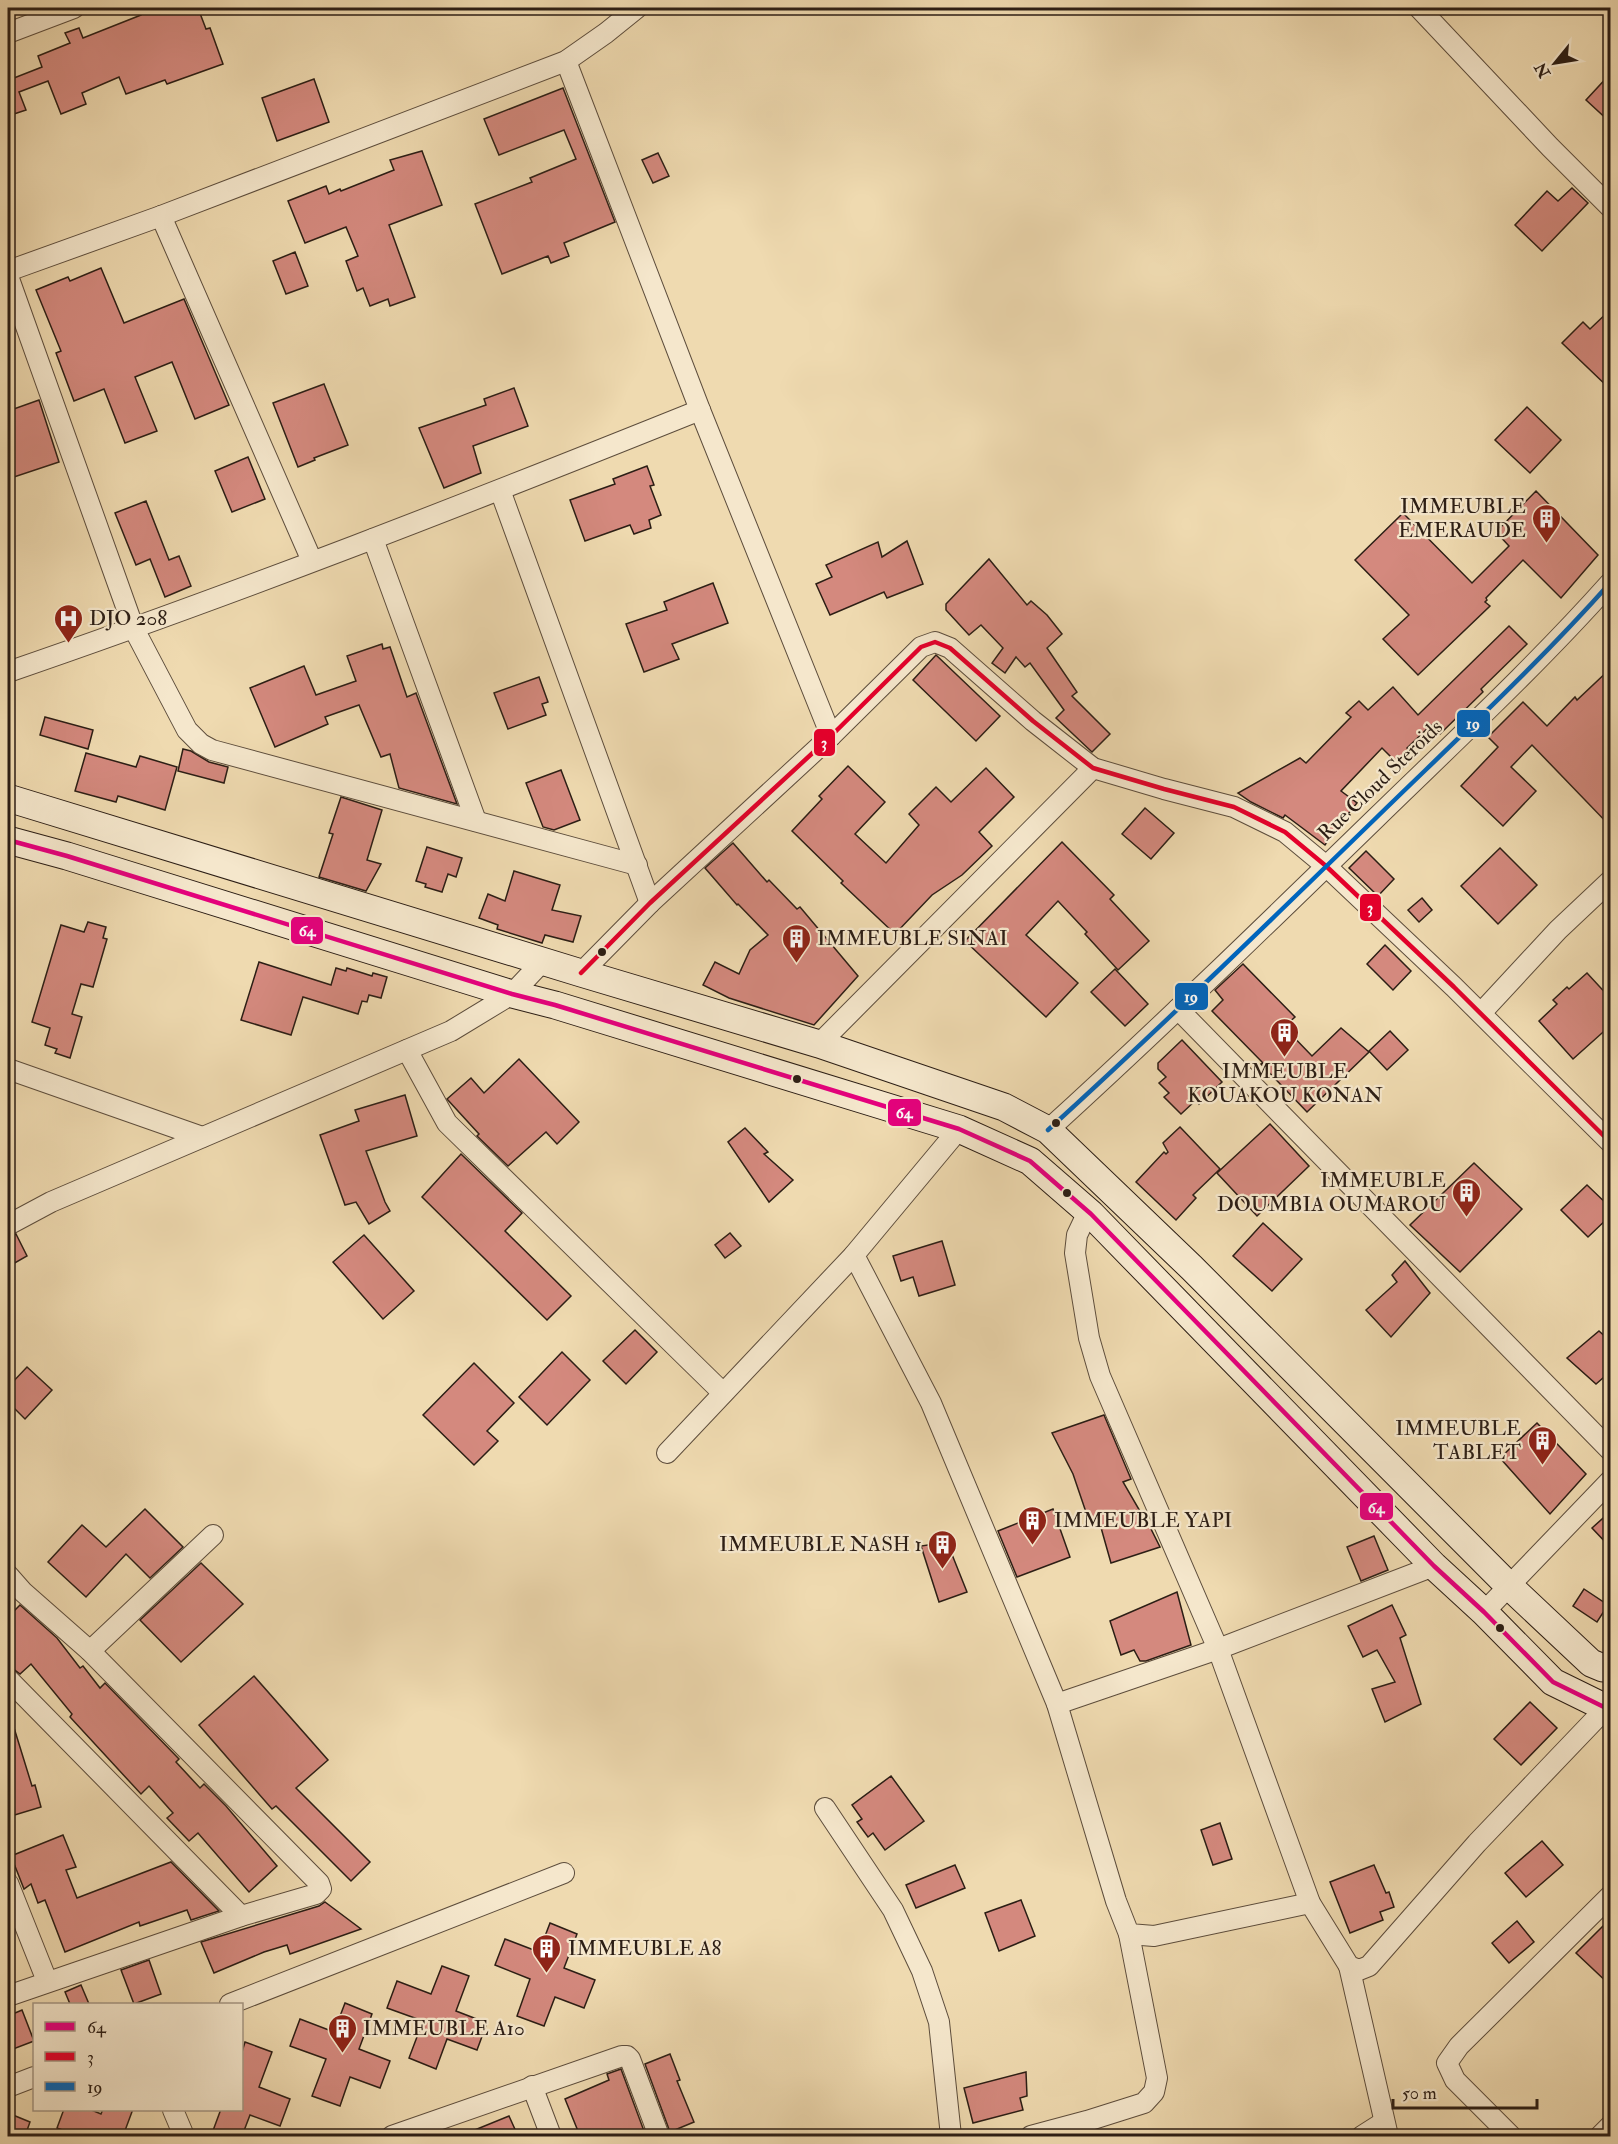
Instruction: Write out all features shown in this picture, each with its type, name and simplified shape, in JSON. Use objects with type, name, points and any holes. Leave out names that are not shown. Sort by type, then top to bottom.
[{"type":"main road","points":[[8,798],[819,1044],[1004,1107],[1048,1130],[1192,1268],[1509,1586],[1591,1662],[1603,1668],[1611,1667]]},
{"type":"main road","points":[[8,840],[67,856],[959,1129],[1030,1161],[1091,1214],[1434,1566],[1484,1612],[1553,1682],[1609,1707]]},
{"type":"street","points":[[8,33],[74,8]]},
{"type":"street","points":[[637,8],[566,62],[8,273],[134,628],[187,730],[201,744],[212,750],[637,865]]},
{"type":"street","points":[[1419,8],[1550,147],[1611,207]]},
{"type":"street","points":[[566,62],[700,410],[831,736]]},
{"type":"street","points":[[161,216],[312,561]]},
{"type":"street","points":[[8,672],[373,539],[700,410]]},
{"type":"street","points":[[500,490],[650,903]]},
{"type":"street","points":[[373,539],[476,821]]},
{"type":"street","name":"Rue Cloud Steroids","points":[[1048,1130],[1178,1009],[1459,738],[1611,583]]},
{"type":"street","points":[[581,973],[650,903],[831,736],[921,647],[935,642],[950,648],[1033,721],[1093,768],[1234,807],[1285,832],[1326,866],[1611,1142]]},
{"type":"street","points":[[819,1044],[1093,768]]},
{"type":"street","points":[[1480,1013],[1558,930],[1611,881]]},
{"type":"street","points":[[8,1225],[51,1202],[451,1031],[512,994],[543,961]]},
{"type":"street","points":[[1178,1009],[1611,1450]]},
{"type":"street","points":[[406,1050],[447,1123],[723,1393]]},
{"type":"street","points":[[8,1069],[202,1137]]},
{"type":"street","points":[[667,1453],[854,1255],[959,1129]]},
{"type":"street","points":[[1091,1214],[1087,1214],[1077,1235],[1075,1253],[1089,1338],[1100,1376],[1218,1649],[1310,1903],[1349,1966],[1386,2129],[1362,2136]]},
{"type":"street","points":[[854,1255],[931,1403],[1057,1704],[1116,1901],[1129,1934],[1157,2078],[1154,2092],[1144,2103],[1031,2136]]},
{"type":"street","points":[[1484,1612],[1611,1481]]},
{"type":"street","points":[[90,1651],[213,1535]]},
{"type":"street","points":[[1057,1704],[1218,1649],[1434,1566]]},
{"type":"street","points":[[8,1575],[23,1592],[90,1651],[319,1883],[321,1889],[316,1894],[241,1916],[8,1996]]},
{"type":"street","points":[[8,1678],[241,1916]]},
{"type":"street","points":[[1349,1966],[1359,1970],[1369,1966],[1477,1843],[1609,1707]]},
{"type":"street","points":[[825,1808],[893,1910],[922,1971],[939,2022],[951,2136]]},
{"type":"street","points":[[233,2003],[564,1874]]},
{"type":"street","points":[[8,1883],[47,1982]]},
{"type":"street","points":[[1511,2136],[1455,2080],[1448,2064],[1459,2046],[1611,1896]]},
{"type":"street","points":[[1129,1934],[1154,1936],[1310,1903]]},
{"type":"street","points":[[392,2136],[622,2056],[630,2059],[659,2136]]},
{"type":"street","points":[[8,2087],[33,2077]]},
{"type":"street","points":[[532,2086],[551,2136]]},
{"type":"street","points":[[174,2111],[184,2136]]},
{"type":"street","points":[[1600,2136],[1611,2126]]},
{"type":"building","points":[[138,8],[198,8],[206,29],[210,28],[223,64],[167,84],[165,80],[126,94],[119,77],[82,93],[86,104],[61,114],[48,81],[19,92],[26,110],[8,116],[9,64],[14,78],[42,67],[38,56],[70,43],[65,33],[79,28],[83,38],[141,15]]},
{"type":"building","points":[[1611,73],[1611,123],[1586,100]]},
{"type":"building","points":[[314,79],[329,122],[277,141],[262,98]]},
{"type":"building","points":[[563,88],[615,222],[564,243],[569,256],[551,263],[548,256],[502,274],[475,204],[532,182],[530,178],[576,159],[564,130],[499,155],[484,119]]},
{"type":"building","points":[[422,151],[442,205],[389,225],[415,297],[390,306],[388,299],[370,306],[363,288],[357,291],[346,261],[358,256],[346,227],[305,243],[288,201],[326,186],[329,194],[340,189],[341,191],[394,170],[390,160]]},
{"type":"building","points":[[658,153],[669,176],[653,183],[642,160]]},
{"type":"building","points":[[1572,188],[1588,203],[1542,251],[1515,225],[1547,191],[1558,201]]},
{"type":"building","points":[[295,252],[308,286],[286,294],[273,261]]},
{"type":"building","points":[[101,268],[124,323],[184,299],[229,405],[195,419],[172,362],[135,377],[157,431],[125,443],[104,389],[74,401],[56,353],[61,351],[36,290],[68,277],[70,281]]},
{"type":"building","points":[[1611,309],[1611,390],[1562,343],[1583,322],[1590,329]]},
{"type":"building","points":[[324,384],[348,445],[298,467],[273,403]]},
{"type":"building","points":[[514,388],[528,426],[473,446],[481,473],[444,488],[419,428],[486,405],[484,399]]},
{"type":"building","points":[[39,400],[59,462],[8,479],[8,411]]},
{"type":"building","points":[[1527,407],[1561,440],[1530,473],[1495,440]]},
{"type":"building","points":[[248,457],[265,499],[232,512],[215,471]]},
{"type":"building","points":[[647,466],[654,485],[650,486],[661,515],[649,520],[651,528],[634,534],[630,525],[585,541],[570,500],[615,484],[613,479]]},
{"type":"building","points":[[1536,491],[1598,555],[1561,598],[1523,560],[1486,598],[1485,602],[1490,606],[1418,675],[1383,639],[1409,615],[1355,560],[1403,513],[1472,583],[1509,546],[1496,532]]},
{"type":"building","points":[[146,501],[169,560],[179,556],[191,586],[165,597],[150,559],[136,565],[115,513]]},
{"type":"building","points":[[907,541],[923,584],[887,598],[884,592],[830,615],[816,584],[832,577],[826,565],[878,542],[882,557]]},
{"type":"building","points":[[989,559],[1027,605],[1031,601],[1047,615],[1062,634],[1047,648],[1077,692],[1072,696],[1110,734],[1092,752],[1056,718],[1064,710],[1030,663],[1025,667],[1016,657],[1005,673],[992,663],[1003,648],[981,625],[969,635],[946,610],[946,604]]},
{"type":"building","points":[[713,583],[728,623],[672,644],[679,659],[644,672],[626,624],[667,610],[664,602]]},
{"type":"building","points":[[1509,626],[1527,644],[1440,734],[1431,725],[1407,748],[1415,757],[1402,768],[1382,748],[1341,791],[1357,803],[1339,830],[1337,828],[1325,845],[1285,815],[1283,818],[1238,793],[1300,758],[1306,763],[1351,717],[1346,713],[1359,701],[1368,710],[1393,687],[1418,715]]},
{"type":"building","points":[[382,644],[383,649],[390,647],[407,697],[416,693],[457,804],[399,788],[390,754],[381,757],[359,705],[325,717],[328,724],[275,747],[250,688],[304,666],[316,695],[356,681],[347,656]]},
{"type":"building","points":[[936,655],[1000,716],[976,741],[913,680]]},
{"type":"building","points":[[1611,668],[1611,827],[1532,745],[1511,767],[1536,791],[1503,826],[1461,786],[1498,747],[1488,737],[1523,702],[1547,726],[1575,697],[1577,700]]},
{"type":"building","points":[[539,677],[548,702],[542,704],[546,715],[508,729],[494,693]]},
{"type":"building","points":[[45,717],[93,730],[88,749],[40,735]]},
{"type":"building","points":[[183,749],[209,762],[228,767],[224,783],[178,771]]},
{"type":"building","points":[[86,753],[136,767],[140,756],[177,767],[165,810],[118,796],[116,802],[75,791]]},
{"type":"building","points":[[848,766],[885,802],[855,834],[886,863],[919,825],[909,814],[936,787],[951,802],[986,768],[1014,797],[979,832],[992,846],[962,875],[932,895],[895,934],[841,883],[843,881],[792,831],[822,799],[819,796]]},
{"type":"building","points":[[561,770],[580,820],[554,830],[543,827],[526,783]]},
{"type":"building","points":[[341,797],[382,810],[367,860],[381,864],[366,891],[319,877],[333,834],[329,833]]},
{"type":"building","points":[[1145,808],[1174,833],[1151,859],[1122,834]]},
{"type":"building","points":[[1062,842],[1114,895],[1110,899],[1149,941],[1118,970],[1058,901],[1026,935],[1078,983],[1046,1017],[965,941]]},
{"type":"building","name":"IMMEUBLE SINAI","points":[[733,843],[767,882],[769,880],[797,909],[800,907],[858,976],[814,1025],[729,998],[703,985],[715,962],[739,974],[750,950],[768,935],[737,905],[705,868]]},
{"type":"building","points":[[427,847],[462,858],[456,877],[448,874],[442,892],[425,887],[426,884],[416,881]]},
{"type":"building","points":[[1500,848],[1537,885],[1498,924],[1461,886]]},
{"type":"building","points":[[1366,851],[1394,879],[1378,896],[1349,868]]},
{"type":"building","points":[[514,871],[560,885],[552,910],[581,916],[573,942],[545,935],[542,943],[497,929],[498,925],[479,918],[488,894],[505,901]]},
{"type":"building","points":[[1422,898],[1432,910],[1419,922],[1408,910]]},
{"type":"building","points":[[88,922],[106,927],[103,938],[107,939],[93,987],[81,984],[72,1014],[82,1017],[70,1058],[55,1053],[57,1049],[45,1045],[50,1028],[32,1022],[61,925],[84,932]]},
{"type":"building","points":[[1385,945],[1411,971],[1393,990],[1367,964]]},
{"type":"building","points":[[259,962],[331,985],[336,968],[346,971],[347,968],[372,976],[373,973],[387,977],[381,998],[369,995],[367,1002],[362,1001],[358,1014],[303,997],[291,1035],[241,1020]]},
{"type":"building","points":[[1243,964],[1295,1017],[1284,1027],[1312,1056],[1341,1028],[1369,1052],[1307,1112],[1212,1011],[1223,1000],[1215,990]]},
{"type":"building","points":[[1115,969],[1148,1004],[1125,1026],[1091,992]]},
{"type":"building","points":[[1587,973],[1611,999],[1611,1025],[1573,1059],[1539,1021],[1557,1004],[1553,1000]]},
{"type":"building","points":[[1390,1031],[1408,1050],[1387,1070],[1369,1051]]},
{"type":"building","points":[[1182,1040],[1222,1082],[1199,1104],[1196,1100],[1181,1114],[1164,1097],[1169,1093],[1159,1083],[1166,1077],[1158,1069],[1158,1063]]},
{"type":"building","points":[[519,1059],[579,1122],[557,1144],[546,1132],[508,1166],[477,1136],[479,1134],[447,1099],[471,1078],[484,1093]]},
{"type":"building","points":[[405,1095],[417,1136],[366,1151],[390,1211],[369,1224],[356,1202],[345,1205],[320,1135],[359,1121],[355,1110]]},
{"type":"building","points":[[1270,1124],[1309,1166],[1257,1216],[1217,1173]]},
{"type":"building","points":[[1180,1127],[1220,1169],[1193,1195],[1196,1198],[1176,1220],[1136,1182],[1164,1152],[1166,1154],[1168,1152],[1163,1143]]},
{"type":"building","points":[[745,1128],[768,1152],[764,1154],[793,1180],[769,1202],[728,1142]]},
{"type":"building","points":[[461,1154],[522,1213],[505,1231],[571,1296],[547,1320],[422,1197]]},
{"type":"building","name":"IMMEUBLE DOUMBIA OUMAROU","points":[[1474,1163],[1522,1209],[1460,1272],[1410,1225]]},
{"type":"building","points":[[1587,1185],[1611,1208],[1611,1215],[1588,1237],[1561,1210]]},
{"type":"building","points":[[1263,1223],[1302,1259],[1272,1291],[1233,1256]]},
{"type":"building","points":[[730,1233],[741,1246],[725,1258],[715,1245]]},
{"type":"building","points":[[16,1234],[27,1256],[13,1264],[8,1254],[8,1237]]},
{"type":"building","points":[[364,1235],[414,1291],[383,1319],[333,1262]]},
{"type":"building","points":[[942,1241],[955,1285],[919,1296],[913,1277],[901,1281],[893,1256]]},
{"type":"building","points":[[1405,1261],[1430,1293],[1391,1337],[1366,1310],[1397,1282],[1392,1275]]},
{"type":"building","points":[[635,1330],[657,1352],[626,1384],[603,1361]]},
{"type":"building","points":[[1599,1331],[1611,1342],[1611,1371],[1596,1384],[1567,1358]]},
{"type":"building","points":[[562,1352],[590,1380],[547,1425],[519,1397]]},
{"type":"building","points":[[474,1363],[514,1403],[487,1431],[498,1441],[474,1465],[423,1415]]},
{"type":"building","points":[[27,1367],[52,1390],[25,1419],[8,1402],[8,1387]]},
{"type":"building","points":[[1104,1415],[1131,1479],[1123,1482],[1143,1513],[1160,1547],[1111,1563],[1098,1517],[1089,1521],[1073,1474],[1052,1433]]},
{"type":"building","name":"IMMEUBLE TABLET","points":[[1537,1423],[1586,1474],[1550,1514],[1500,1458]]},
{"type":"building","points":[[145,1509],[183,1547],[150,1578],[126,1554],[86,1597],[48,1562],[82,1525],[106,1547]]},
{"type":"building","name":"IMMEUBLE YAPI","points":[[1053,1509],[1070,1557],[1017,1577],[998,1531]]},
{"type":"building","points":[[1611,1511],[1611,1548],[1592,1528]]},
{"type":"building","points":[[1374,1536],[1388,1570],[1361,1581],[1347,1547]]},
{"type":"building","name":"IMMEUBLE NASH 1","points":[[947,1542],[967,1592],[939,1602],[921,1546]]},
{"type":"building","points":[[201,1563],[243,1604],[181,1662],[140,1620]]},
{"type":"building","points":[[1584,1589],[1608,1605],[1597,1622],[1573,1606]]},
{"type":"building","points":[[1177,1592],[1191,1645],[1146,1661],[1140,1661],[1134,1650],[1121,1655],[1110,1621]]},
{"type":"building","points":[[20,1605],[57,1638],[80,1668],[83,1666],[100,1688],[105,1683],[179,1759],[176,1762],[200,1788],[204,1784],[226,1806],[277,1866],[249,1892],[198,1833],[189,1841],[167,1818],[173,1813],[149,1786],[141,1794],[70,1717],[72,1714],[31,1664],[20,1674],[8,1667],[8,1617]]},
{"type":"building","points":[[1392,1605],[1406,1635],[1400,1638],[1421,1704],[1385,1722],[1372,1689],[1395,1682],[1377,1650],[1363,1657],[1348,1626]]},
{"type":"building","points":[[254,1676],[328,1760],[296,1788],[370,1862],[351,1881],[276,1806],[272,1809],[199,1725]]},
{"type":"building","points":[[1530,1702],[1557,1728],[1521,1765],[1494,1739]]},
{"type":"building","points":[[8,1718],[11,1718],[32,1786],[35,1785],[41,1807],[8,1817]]},
{"type":"building","points":[[891,1776],[924,1821],[885,1850],[873,1833],[868,1837],[857,1822],[862,1819],[852,1805]]},
{"type":"building","points":[[1220,1823],[1232,1859],[1213,1865],[1201,1830]]},
{"type":"building","points":[[63,1835],[76,1867],[66,1870],[77,1898],[171,1862],[219,1911],[191,1920],[187,1910],[140,1926],[139,1922],[65,1952],[45,1900],[38,1903],[31,1884],[24,1889],[11,1856]]},
{"type":"building","points":[[1542,1841],[1563,1865],[1526,1897],[1505,1873]]},
{"type":"building","points":[[955,1865],[965,1888],[916,1908],[906,1885]]},
{"type":"building","points":[[1374,1865],[1386,1893],[1389,1892],[1394,1907],[1380,1912],[1383,1920],[1350,1933],[1330,1882]]},
{"type":"building","points":[[1021,1900],[1035,1936],[999,1951],[985,1913]]},
{"type":"building","points":[[325,1902],[361,1929],[290,1954],[287,1945],[214,1973],[201,1942],[319,1906]]},
{"type":"building","points":[[1611,1918],[1611,1986],[1576,1953]]},
{"type":"building","points":[[1517,1921],[1534,1942],[1509,1963],[1492,1943]]},
{"type":"building","name":"IMMEUBLE A8","points":[[550,1923],[577,1934],[564,1968],[595,1980],[584,2008],[555,1997],[544,2026],[517,2016],[530,1979],[495,1965],[505,1939],[539,1952]]},
{"type":"building","points":[[149,1960],[161,1994],[134,2003],[121,1970]]},
{"type":"building","points":[[442,1966],[469,1976],[456,2011],[487,2023],[477,2050],[447,2039],[436,2069],[409,2058],[423,2021],[387,2008],[397,1981],[431,1994]]},
{"type":"building","points":[[81,1985],[89,2003],[70,2003],[65,1992]]},
{"type":"building","name":"IMMEUBLE A10","points":[[345,2003],[372,2014],[359,2049],[390,2061],[380,2088],[350,2077],[340,2106],[312,2096],[326,2059],[290,2046],[300,2019],[334,2032]]},
{"type":"building","points":[[22,2010],[33,2041],[8,2051],[8,2016]]},
{"type":"building","points":[[245,2042],[272,2052],[259,2087],[290,2099],[280,2126],[250,2115],[242,2136],[211,2136],[220,2111],[243,2111],[243,2049]]},
{"type":"building","points":[[670,2054],[680,2080],[677,2081],[694,2122],[670,2132],[645,2064]]},
{"type":"building","points":[[621,2069],[644,2131],[631,2136],[580,2136],[565,2099],[609,2080],[607,2074]]},
{"type":"building","points":[[1026,2072],[1027,2096],[1020,2098],[1023,2110],[973,2123],[964,2088]]},
{"type":"building","points":[[63,2111],[94,2111],[101,2114],[102,2111],[132,2111],[123,2136],[79,2136],[57,2128]]},
{"type":"building","points":[[8,2113],[30,2122],[25,2136],[8,2136]]},
{"type":"building","points":[[509,2116],[518,2136],[460,2136]]},
{"type":"transit line","name":"19","points":[[1048,1130],[1214,975],[1466,731],[1525,673],[1610,583]]},
{"type":"transit line","name":"3","points":[[581,973],[650,903],[831,736],[921,647],[935,642],[950,648],[1033,721],[1093,768],[1234,807],[1285,832],[1326,866],[1454,987],[1610,1142]]},
{"type":"transit line","name":"64","points":[[8,840],[67,856],[959,1129],[1030,1161],[1091,1214],[1434,1566],[1484,1612],[1553,1682],[1606,1708],[1610,1706]]},
{"type":"place","name":"IMMEUBLE EMERAUDE","points":[[1547,544]]},
{"type":"place","name":"DJO 208","points":[[68,644]]},
{"type":"place","name":"IMMEUBLE SINAI","points":[[796,964]]},
{"type":"place","name":"IMMEUBLE KOUAKOU KONAN","points":[[1285,1058]]},
{"type":"place","name":"IMMEUBLE DOUMBIA OUMAROU","points":[[1467,1218]]},
{"type":"place","name":"IMMEUBLE TABLET","points":[[1542,1466]]},
{"type":"place","name":"IMMEUBLE YAPI","points":[[1033,1546]]},
{"type":"place","name":"IMMEUBLE NASH 1","points":[[943,1570]]},
{"type":"place","name":"IMMEUBLE A8","points":[[547,1974]]},
{"type":"place","name":"IMMEUBLE A10","points":[[342,2054]]}]
